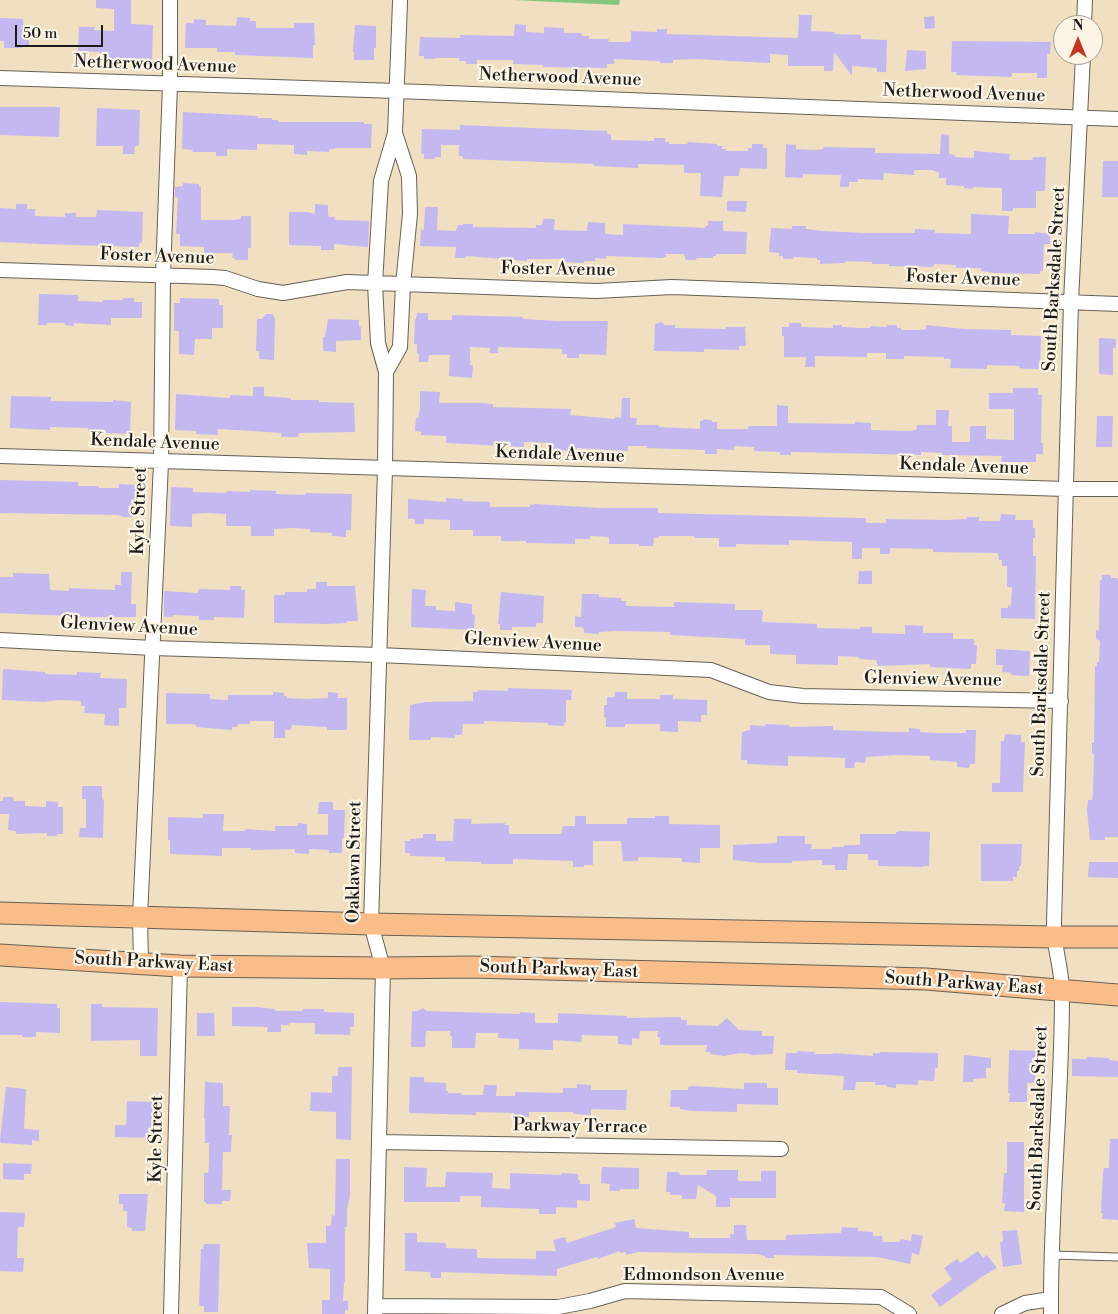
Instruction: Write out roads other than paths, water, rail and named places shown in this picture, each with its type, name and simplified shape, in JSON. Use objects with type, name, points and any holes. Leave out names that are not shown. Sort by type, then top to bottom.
[{"type":"main road","points":[[0,913],[371,924],[1118,937]]},
{"type":"main road","name":"South Parkway East","points":[[0,955],[180,966],[471,967],[926,979],[1118,996]]},
{"type":"street","name":"Kyle Street","points":[[142,963],[140,916],[154,648],[161,462],[170,84],[170,0]]},
{"type":"street","points":[[1084,15],[1085,0]]},
{"type":"street","points":[[386,372],[378,343],[375,284],[380,181],[395,134],[400,2]]},
{"type":"street","name":"South Barksdale Street","points":[[1052,1314],[1052,1255],[1062,992],[1053,937],[1072,302],[1083,65]]},
{"type":"street","name":"Netherwood Avenue","points":[[0,78],[396,91],[1118,119]]},
{"type":"street","points":[[386,372],[400,347],[403,284],[410,214],[409,176],[395,134]]},
{"type":"street","name":"Foster Avenue","points":[[0,270],[213,276],[258,289],[283,292],[347,282],[596,291],[672,287],[1118,304]]},
{"type":"street","name":"Oaklawn Street","points":[[375,1310],[383,968],[371,924],[385,469],[386,372]]},
{"type":"street","name":"Kendale Avenue","points":[[0,456],[385,469],[1118,489]]},
{"type":"street","name":"Glenview Avenue","points":[[0,640],[154,648],[379,655],[711,670],[769,692],[803,696],[1060,701]]},
{"type":"street","name":"Kyle Street","points":[[171,1314],[180,966]]},
{"type":"street","name":"Parkway Terrace","points":[[379,1142],[781,1149]]},
{"type":"street","name":"Edmondson Avenue","points":[[375,1310],[558,1307],[590,1301],[624,1291],[881,1297],[910,1314]]},
{"type":"street","points":[[1002,1314],[1025,1303],[1051,1299]]},
{"type":"lane","points":[[1052,1255],[1118,1257]]}]
